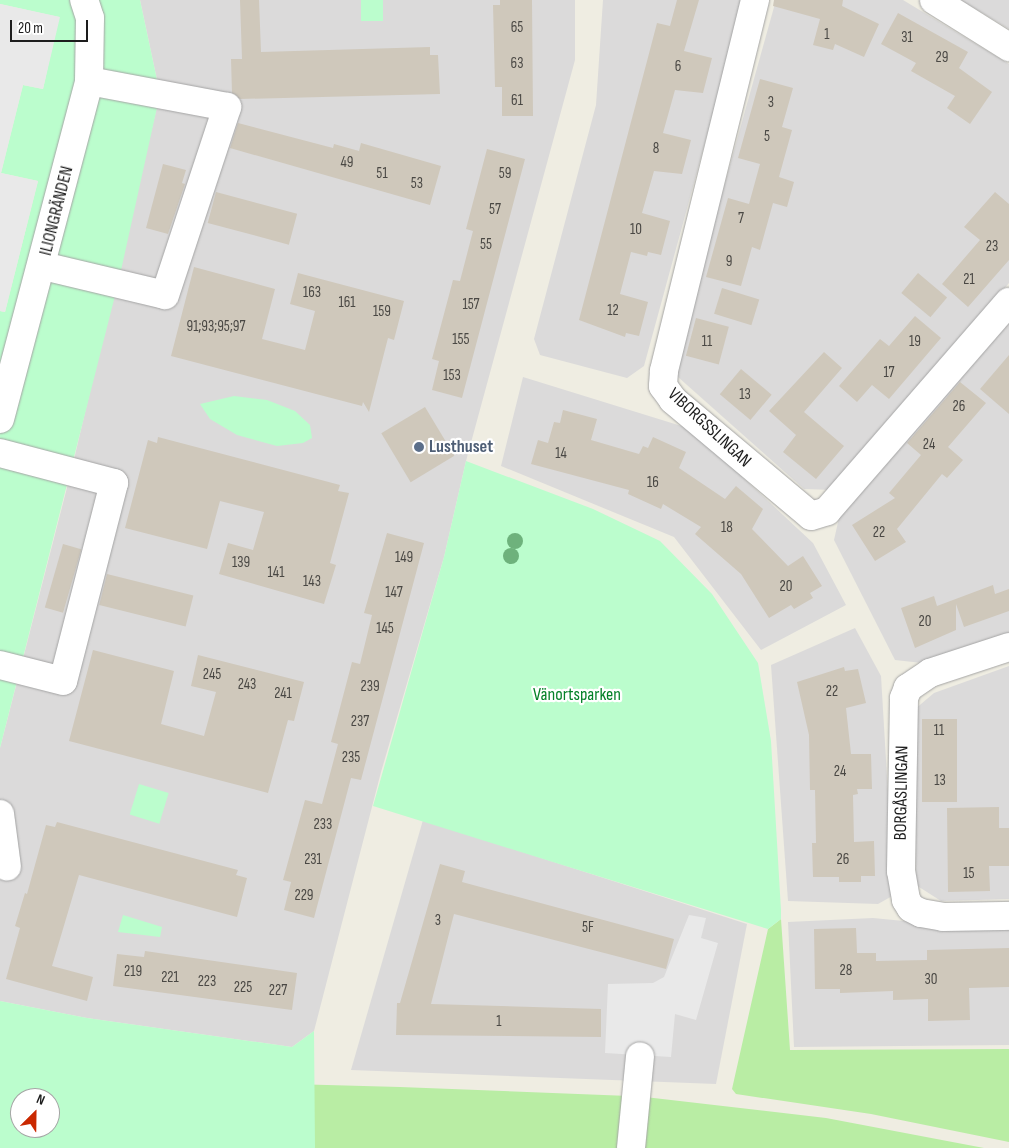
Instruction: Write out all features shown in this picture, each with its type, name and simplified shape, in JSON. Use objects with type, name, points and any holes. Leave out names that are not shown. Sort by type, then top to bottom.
[{"type":"street","name":"ILIONGRÄNDEN","points":[[0,419],[43,266],[89,80],[90,18],[84,0]]},
{"type":"street","name":"VIBORGSSLINGAN","points":[[755,0],[664,371],[664,386],[673,400],[812,516],[827,511],[1009,302]]},
{"type":"street","points":[[934,0],[1009,47]]},
{"type":"street","points":[[43,266],[164,295],[227,107],[89,80]]},
{"type":"street","points":[[0,453],[114,483],[62,681],[0,665]]},
{"type":"street","name":"BORGÅSLINGAN","points":[[1009,647],[930,673],[908,688],[904,698],[901,871],[906,900],[911,908],[921,913],[943,917],[1009,916]]},
{"type":"street","points":[[0,814],[8,868]]},
{"type":"street","points":[[631,1148],[640,1056]]},
{"type":"shaded area","points":[[140,0],[575,0],[575,60],[466,461],[444,557],[381,772],[314,1031],[292,1047],[87,1018],[0,1001],[0,748],[71,472],[160,94]]},
{"type":"shaded area","points":[[603,0],[744,0],[644,366],[627,378],[540,355],[534,339],[596,105]]},
{"type":"shaded area","points":[[776,0],[903,0],[1009,64],[1009,283],[834,490],[804,489],[678,377],[677,355]]},
{"type":"shaded area","points":[[961,0],[1009,0],[1009,29]]},
{"type":"shaded area","points":[[0,4],[60,17],[43,89],[23,85],[1,173],[38,181],[5,312],[0,311]]},
{"type":"shaded area","points":[[1009,321],[1009,633],[922,663],[895,660],[834,540],[839,518]]},
{"type":"shaded area","points":[[523,377],[691,429],[813,543],[846,605],[761,650],[674,537],[501,466]]},
{"type":"shaded area","points":[[855,628],[881,676],[894,895],[878,904],[788,901],[771,665]]},
{"type":"shaded area","points":[[1009,666],[1009,899],[941,901],[916,885],[914,710],[934,693]]},
{"type":"shaded area","points":[[423,820],[747,924],[716,1084],[351,1070]]},
{"type":"shaded area","points":[[689,915],[706,918],[701,938],[718,943],[696,1020],[675,1014],[671,1057],[605,1053],[608,984],[653,983],[664,977]]},
{"type":"shaded area","points":[[873,918],[955,926],[1009,926],[1009,1045],[794,1047],[788,922]]},
{"type":"green space","points":[[0,0],[140,0],[160,94],[118,284],[0,748],[0,311],[5,312],[38,181],[1,173],[23,85],[43,89],[59,17],[0,4]]},
{"type":"green space","points":[[361,0],[383,0],[383,21],[361,21]]},
{"type":"green space","points":[[234,396],[267,400],[295,411],[310,425],[312,438],[303,443],[277,446],[237,435],[210,419],[200,404]]},
{"type":"green space","name":"Vänortsparken","points":[[466,461],[593,509],[660,541],[712,594],[758,663],[771,741],[781,910],[781,919],[768,929],[373,806],[444,557]]},
{"type":"green space","points":[[139,784],[169,793],[159,824],[130,815]]},
{"type":"green space","points":[[123,915],[162,927],[160,937],[118,932]]},
{"type":"green space","points":[[781,919],[790,1050],[1009,1049],[1009,1142],[871,1114],[736,1094],[732,1089],[768,929]]},
{"type":"green space","points":[[0,1001],[87,1018],[292,1047],[314,1031],[315,1148],[0,1148]]},
{"type":"green space","points":[[0,1076],[400,1087],[629,1096],[623,1148],[0,1148]]},
{"type":"green space","points":[[645,1097],[826,1118],[984,1148],[640,1148]]},
{"type":"building","points":[[240,0],[259,0],[261,52],[430,47],[430,55],[438,55],[440,94],[240,99],[232,93],[231,59],[242,59]]},
{"type":"building","points":[[500,0],[532,0],[533,116],[502,116],[502,87],[495,87],[493,5],[500,5]]},
{"type":"building","points":[[677,0],[699,0],[684,51],[712,58],[703,93],[675,90],[663,133],[691,140],[682,174],[654,171],[642,213],[670,221],[661,255],[648,252],[647,256],[631,252],[620,294],[648,302],[639,336],[626,333],[625,337],[579,320],[657,23],[670,26]]},
{"type":"building","points":[[774,0],[843,0],[842,6],[879,24],[864,57],[835,44],[833,50],[813,45],[820,19],[773,6]]},
{"type":"building","points":[[898,13],[968,52],[959,68],[992,92],[970,124],[947,108],[955,96],[911,71],[916,63],[881,44]]},
{"type":"building","points":[[760,79],[793,88],[782,127],[792,130],[779,177],[794,182],[787,207],[773,203],[760,250],[752,247],[741,286],[706,277],[728,198],[749,204],[760,164],[738,158]]},
{"type":"building","points":[[238,123],[333,148],[334,144],[359,151],[361,143],[441,166],[430,205],[230,148]]},
{"type":"building","points":[[487,149],[525,159],[462,398],[432,390],[439,361],[432,359],[453,280],[460,281],[473,231],[466,229]]},
{"type":"building","points":[[163,164],[186,170],[182,183],[185,184],[168,234],[146,228]]},
{"type":"building","points":[[216,192],[297,214],[289,245],[208,223]]},
{"type":"building","points":[[995,192],[1009,204],[1009,260],[968,307],[942,284],[980,240],[964,227]]},
{"type":"building","points":[[194,267],[275,289],[262,339],[305,350],[315,311],[290,304],[298,273],[404,301],[394,340],[388,338],[369,412],[363,402],[362,406],[171,356]]},
{"type":"building","points":[[918,273],[947,297],[930,317],[901,293]]},
{"type":"building","points":[[722,288],[759,299],[751,325],[714,314]]},
{"type":"building","points":[[915,316],[941,338],[889,399],[872,385],[857,402],[839,386],[880,339],[889,346]]},
{"type":"building","points":[[696,318],[729,327],[719,364],[686,356]]},
{"type":"building","points":[[824,352],[842,368],[804,412],[844,446],[816,479],[783,452],[796,435],[769,411]]},
{"type":"building","points":[[1009,355],[1009,414],[980,389]]},
{"type":"building","points":[[741,369],[772,395],[750,420],[720,394]]},
{"type":"building","points":[[960,382],[986,403],[948,447],[963,460],[947,478],[942,474],[897,529],[906,542],[875,561],[852,525],[895,498],[889,493],[921,455],[907,443]]},
{"type":"building","name":"Lusthuset","points":[[425,407],[454,456],[411,482],[381,433]]},
{"type":"building","points":[[563,410],[597,419],[591,440],[639,454],[643,446],[648,448],[653,437],[686,452],[679,468],[725,499],[736,486],[763,509],[752,529],[788,566],[803,556],[822,586],[810,593],[813,598],[794,609],[791,605],[769,618],[741,574],[695,534],[701,527],[663,504],[661,509],[628,494],[629,490],[531,464],[538,440],[548,443],[554,422],[560,423]]},
{"type":"building","points":[[158,437],[340,485],[338,491],[349,493],[330,563],[336,565],[324,604],[219,574],[228,543],[253,550],[264,512],[220,501],[207,549],[125,528],[148,440],[157,443]]},
{"type":"building","points":[[387,533],[424,543],[361,780],[351,778],[314,918],[284,910],[291,882],[283,880],[305,800],[322,804],[338,744],[331,742],[352,662],[360,664],[372,615],[364,613]]},
{"type":"building","points":[[63,544],[81,549],[63,613],[45,607]]},
{"type":"building","points":[[107,574],[193,596],[186,627],[99,605]]},
{"type":"building","points":[[993,585],[995,594],[1009,589],[1009,611],[964,627],[956,604],[956,630],[915,648],[901,608],[934,596],[937,606]]},
{"type":"building","points":[[93,650],[174,671],[161,724],[204,736],[216,692],[191,686],[198,655],[304,682],[294,721],[288,720],[268,793],[69,741]]},
{"type":"building","points":[[844,667],[845,671],[858,669],[866,703],[846,708],[851,754],[871,754],[872,789],[857,789],[858,794],[853,795],[854,842],[874,841],[875,876],[861,876],[861,882],[839,882],[839,877],[813,877],[812,843],[816,843],[815,790],[810,790],[809,735],[797,682]]},
{"type":"building","points":[[922,719],[957,719],[957,802],[922,802]]},
{"type":"building","points":[[999,807],[999,828],[1009,828],[1009,866],[989,866],[990,891],[948,892],[947,808]]},
{"type":"building","points":[[57,822],[238,870],[236,875],[247,878],[237,917],[79,875],[52,966],[93,977],[87,1001],[6,979],[20,928],[15,926],[25,893],[27,894],[46,825],[55,827]]},
{"type":"building","points":[[440,864],[465,871],[462,882],[674,939],[666,969],[454,914],[431,1004],[601,1009],[601,1037],[396,1035],[397,1003],[400,1003]]},
{"type":"building","points":[[856,928],[857,953],[876,953],[876,961],[927,960],[927,950],[1009,948],[1009,987],[969,988],[970,1020],[928,1021],[928,999],[893,1000],[893,991],[840,993],[840,989],[815,989],[814,929]]},
{"type":"building","points":[[145,951],[297,973],[292,1010],[113,986],[117,954],[144,957]]},
{"type":"place","name":"Lusthuset","points":[[419,447]]}]
